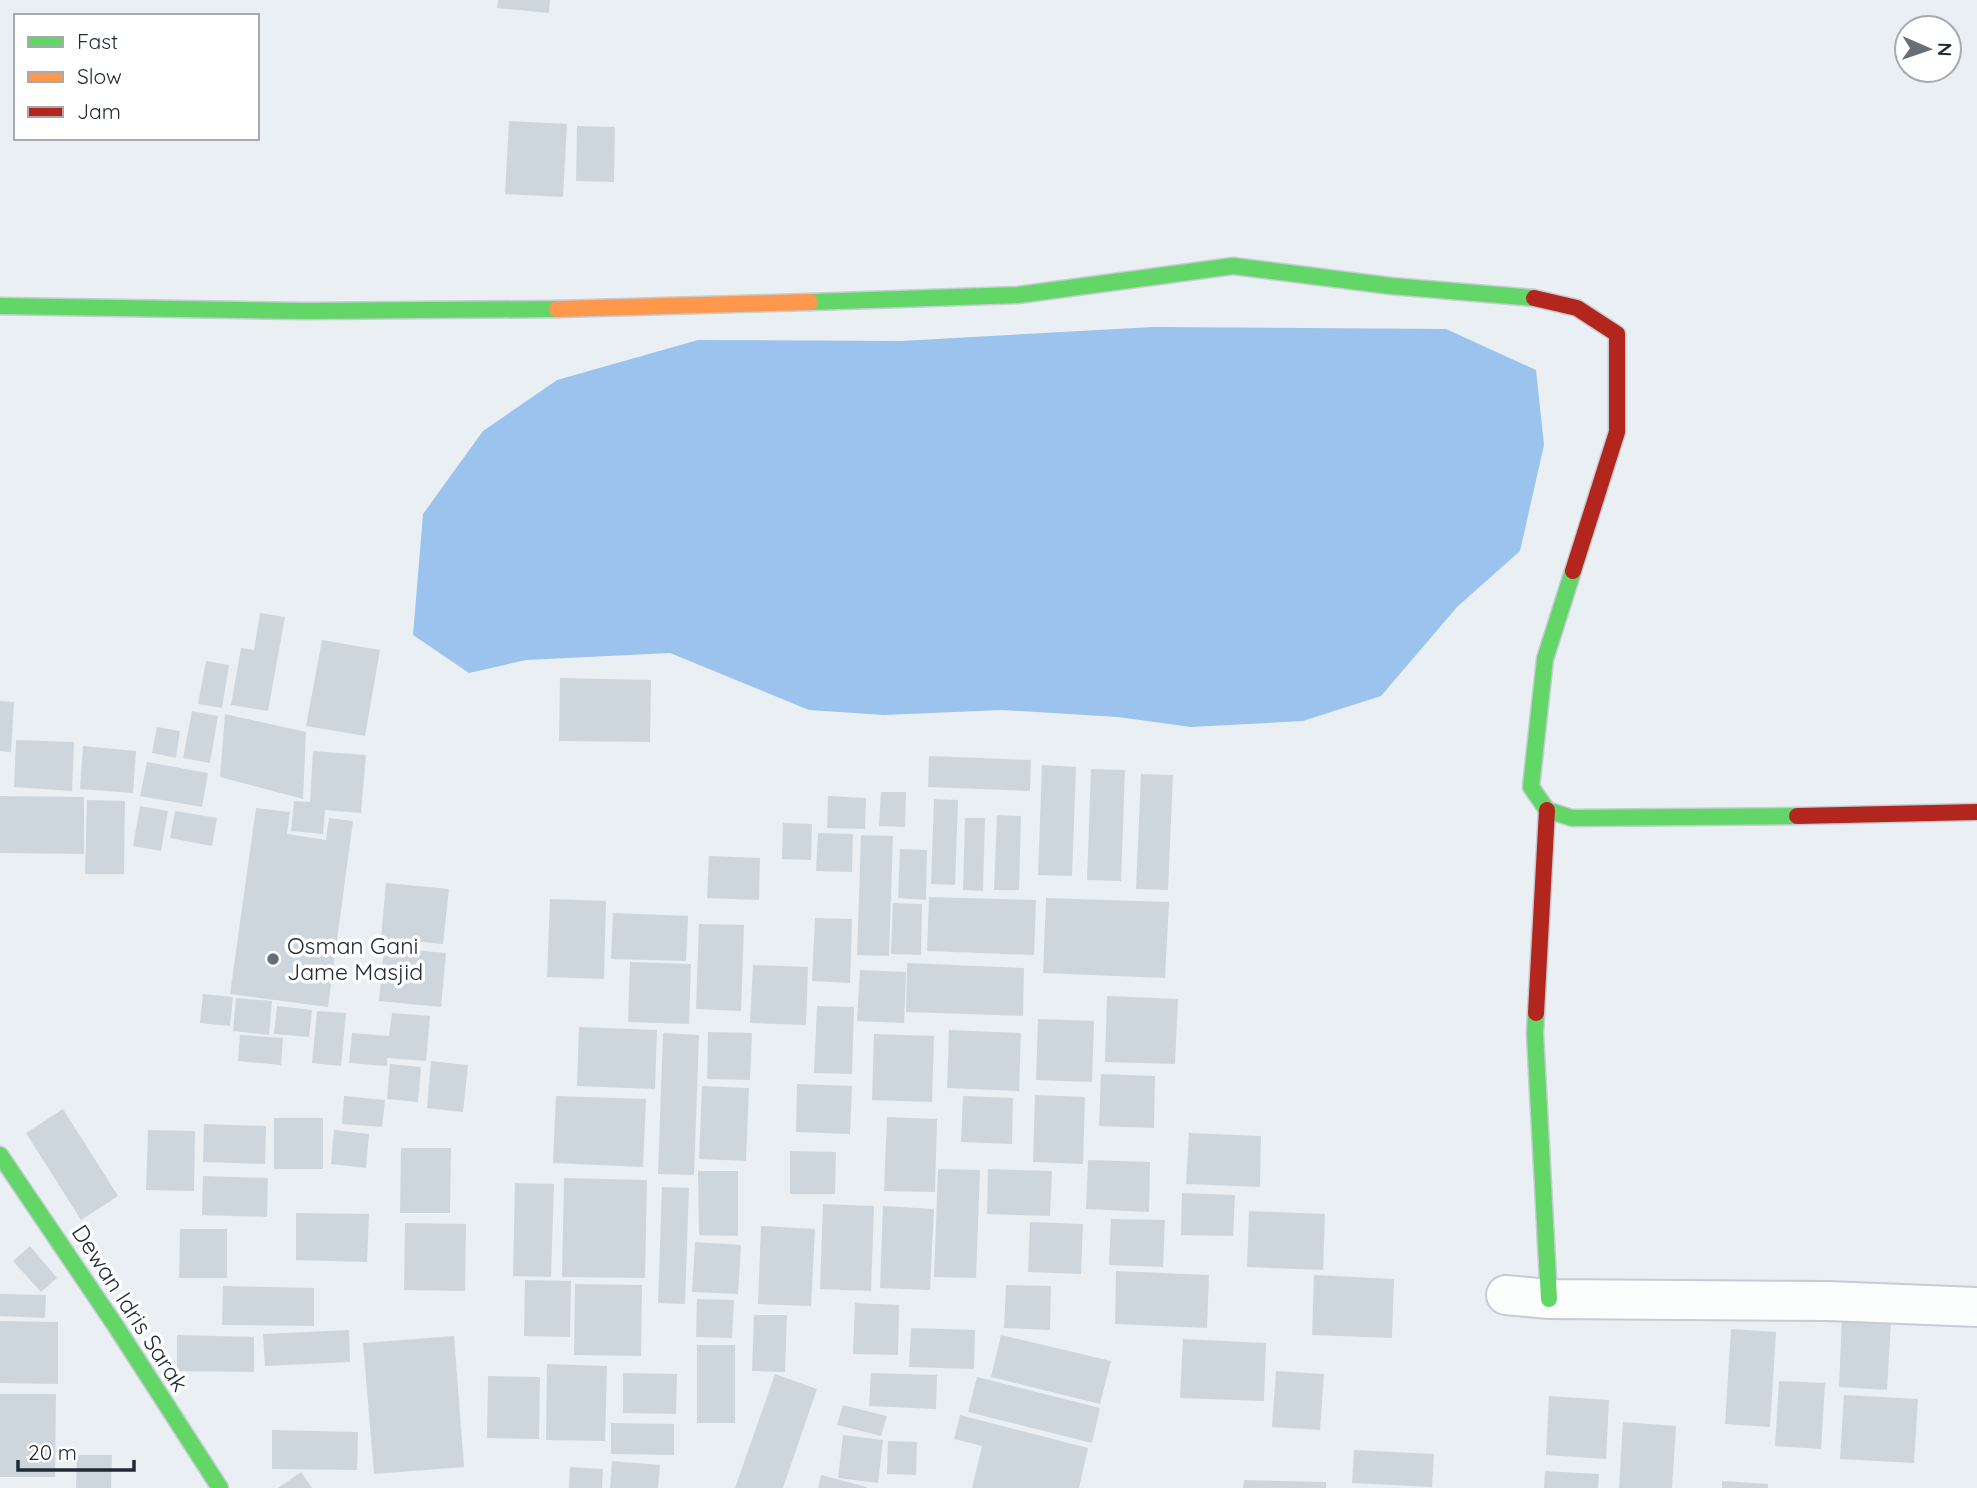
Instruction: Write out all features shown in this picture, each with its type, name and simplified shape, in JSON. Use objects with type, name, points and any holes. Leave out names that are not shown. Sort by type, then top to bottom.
[{"type":"street","points":[[0,306],[304,311],[614,308],[1018,295],[1233,266],[1391,286],[1530,297],[1577,308],[1617,334],[1618,432],[1545,659],[1531,787],[1547,810],[1535,1034],[1549,1299]]},
{"type":"street","points":[[1547,810],[1572,817],[1763,817],[1977,812]]},
{"type":"street","name":"Dewan Idris Sarak","points":[[0,1155],[115,1325],[220,1488]]},
{"type":"street","points":[[1506,1295],[1549,1299],[1828,1301],[1977,1307]]},
{"type":"water","points":[[1153,327],[1446,329],[1536,370],[1544,445],[1520,551],[1457,607],[1381,696],[1303,721],[1191,727],[1118,717],[1002,710],[884,715],[809,710],[670,653],[526,660],[469,673],[413,635],[423,514],[483,431],[557,380],[698,340],[901,341]]},
{"type":"building","points":[[498,0],[550,0],[549,13],[497,8]]},
{"type":"building","points":[[509,121],[567,124],[563,197],[505,194]]},
{"type":"building","points":[[577,126],[615,127],[614,182],[576,181]]},
{"type":"building","points":[[260,613],[285,617],[268,711],[231,705],[241,648],[254,650]]},
{"type":"building","points":[[322,640],[380,650],[365,736],[306,726]]},
{"type":"building","points":[[206,661],[229,665],[222,708],[198,704]]},
{"type":"building","points":[[560,678],[651,680],[650,742],[559,741]]},
{"type":"building","points":[[0,701],[14,702],[11,752],[0,751]]},
{"type":"building","points":[[192,711],[218,716],[210,763],[183,758]]},
{"type":"building","points":[[225,714],[306,732],[303,799],[220,777]]},
{"type":"building","points":[[157,727],[180,731],[176,758],[152,753]]},
{"type":"building","points":[[16,740],[74,742],[72,791],[14,787]]},
{"type":"building","points":[[83,746],[136,751],[133,793],[80,789]]},
{"type":"building","points":[[313,751],[366,755],[361,813],[325,810],[323,834],[291,831],[294,801],[310,802]]},
{"type":"building","points":[[929,756],[1031,760],[1030,791],[928,787]]},
{"type":"building","points":[[147,762],[208,773],[202,807],[140,796]]},
{"type":"building","points":[[1042,765],[1076,767],[1072,876],[1038,875]]},
{"type":"building","points":[[1091,769],[1125,770],[1121,881],[1087,880]]},
{"type":"building","points":[[1141,774],[1173,775],[1168,890],[1136,889]]},
{"type":"building","points":[[881,792],[906,792],[905,827],[879,826]]},
{"type":"building","points":[[0,796],[84,797],[84,854],[0,853]]},
{"type":"building","points":[[828,796],[866,798],[865,829],[827,828]]},
{"type":"building","points":[[934,799],[958,800],[955,885],[931,884]]},
{"type":"building","points":[[87,800],[125,801],[124,874],[85,874]]},
{"type":"building","points":[[140,806],[168,811],[161,851],[133,846]]},
{"type":"building","points":[[256,808],[290,812],[287,834],[326,840],[329,818],[353,821],[328,1007],[230,994]]},
{"type":"building","points":[[175,811],[217,818],[212,846],[170,838]]},
{"type":"building","points":[[997,815],[1021,816],[1019,890],[994,890]]},
{"type":"building","points":[[965,818],[985,818],[983,891],[963,890]]},
{"type":"building","points":[[783,823],[812,824],[811,860],[782,859]]},
{"type":"building","points":[[818,833],[853,834],[852,872],[816,871]]},
{"type":"building","points":[[861,835],[893,836],[889,956],[857,955]]},
{"type":"building","points":[[900,849],[927,850],[926,900],[898,898]]},
{"type":"building","points":[[709,856],[760,858],[759,900],[707,898]]},
{"type":"building","points":[[386,883],[449,889],[443,944],[381,938]]},
{"type":"building","points":[[929,897],[1036,900],[1034,955],[927,951]]},
{"type":"building","points":[[1046,898],[1169,902],[1165,978],[1043,973]]},
{"type":"building","points":[[550,899],[606,901],[604,979],[547,977]]},
{"type":"building","points":[[893,903],[922,904],[921,955],[891,954]]},
{"type":"building","points":[[613,913],[688,916],[686,961],[611,959]]},
{"type":"building","points":[[815,918],[852,919],[850,983],[812,981]]},
{"type":"building","points":[[699,924],[744,925],[741,1011],[696,1009]]},
{"type":"building","points":[[384,947],[446,953],[441,1007],[379,1001]]},
{"type":"building","points":[[630,962],[691,964],[689,1024],[628,1022]]},
{"type":"building","points":[[907,963],[1024,968],[1023,1016],[906,1012]]},
{"type":"building","points":[[753,965],[808,967],[806,1025],[750,1023]]},
{"type":"building","points":[[860,970],[906,972],[904,1023],[857,1021]]},
{"type":"building","points":[[203,994],[233,997],[230,1026],[200,1023]]},
{"type":"building","points":[[1107,996],[1178,999],[1175,1064],[1105,1062]]},
{"type":"building","points":[[236,998],[272,1001],[269,1035],[233,1031]]},
{"type":"building","points":[[277,1006],[312,1010],[309,1037],[274,1034]]},
{"type":"building","points":[[817,1006],[854,1007],[852,1074],[814,1073]]},
{"type":"building","points":[[317,1011],[346,1013],[341,1066],[312,1063]]},
{"type":"building","points":[[392,1013],[430,1016],[426,1061],[387,1058],[387,1066],[349,1063],[352,1033],[389,1036]]},
{"type":"building","points":[[1038,1019],[1094,1021],[1092,1082],[1036,1080]]},
{"type":"building","points":[[579,1027],[657,1030],[655,1089],[577,1086]]},
{"type":"building","points":[[949,1030],[1021,1033],[1019,1091],[947,1088]]},
{"type":"building","points":[[708,1032],[752,1033],[750,1080],[707,1079]]},
{"type":"building","points":[[663,1033],[699,1035],[694,1175],[658,1174]]},
{"type":"building","points":[[874,1034],[934,1036],[932,1102],[872,1100]]},
{"type":"building","points":[[240,1035],[283,1038],[281,1065],[238,1061]]},
{"type":"building","points":[[431,1061],[468,1065],[463,1112],[427,1108]]},
{"type":"building","points":[[390,1064],[421,1067],[418,1102],[387,1099]]},
{"type":"building","points":[[1101,1074],[1155,1076],[1154,1128],[1099,1126]]},
{"type":"building","points":[[797,1084],[852,1086],[850,1134],[796,1132]]},
{"type":"building","points":[[702,1086],[749,1088],[746,1161],[699,1159]]},
{"type":"building","points":[[1035,1095],[1085,1097],[1083,1164],[1033,1162]]},
{"type":"building","points":[[344,1096],[385,1100],[382,1127],[342,1124]]},
{"type":"building","points":[[556,1096],[646,1099],[643,1167],[553,1163]]},
{"type":"building","points":[[963,1096],[1013,1098],[1012,1144],[961,1142]]},
{"type":"building","points":[[63,1109],[118,1196],[81,1220],[26,1133]]},
{"type":"building","points":[[887,1117],[937,1119],[935,1192],[884,1191]]},
{"type":"building","points":[[274,1118],[323,1118],[323,1169],[274,1169]]},
{"type":"building","points":[[204,1124],[266,1126],[265,1164],[203,1162]]},
{"type":"building","points":[[148,1130],[195,1131],[194,1191],[146,1190]]},
{"type":"building","points":[[334,1130],[369,1134],[366,1168],[331,1164]]},
{"type":"building","points":[[1189,1133],[1261,1136],[1260,1187],[1186,1184]]},
{"type":"building","points":[[401,1148],[451,1148],[450,1213],[400,1213]]},
{"type":"building","points":[[790,1151],[836,1152],[835,1194],[790,1194]]},
{"type":"building","points":[[1088,1160],[1150,1162],[1149,1212],[1086,1209]]},
{"type":"building","points":[[938,1169],[980,1170],[976,1278],[934,1277]]},
{"type":"building","points":[[988,1169],[1052,1171],[1050,1216],[987,1214]]},
{"type":"building","points":[[698,1171],[738,1171],[738,1236],[699,1235]]},
{"type":"building","points":[[203,1176],[268,1178],[267,1217],[202,1215]]},
{"type":"building","points":[[564,1178],[647,1180],[645,1278],[562,1277]]},
{"type":"building","points":[[515,1183],[554,1184],[551,1277],[513,1276]]},
{"type":"building","points":[[662,1187],[689,1188],[685,1304],[658,1303]]},
{"type":"building","points":[[1182,1193],[1235,1195],[1233,1236],[1181,1235]]},
{"type":"building","points":[[823,1204],[874,1206],[871,1291],[820,1289]]},
{"type":"building","points":[[883,1206],[934,1209],[930,1290],[880,1288]]},
{"type":"building","points":[[1249,1211],[1325,1214],[1323,1270],[1247,1267]]},
{"type":"building","points":[[296,1213],[369,1214],[367,1262],[296,1260]]},
{"type":"building","points":[[1111,1219],[1165,1220],[1163,1267],[1109,1265]]},
{"type":"building","points":[[1030,1222],[1083,1224],[1081,1274],[1028,1272]]},
{"type":"building","points":[[405,1223],[466,1224],[465,1291],[404,1290]]},
{"type":"building","points":[[761,1226],[815,1229],[811,1306],[758,1304]]},
{"type":"building","points":[[180,1229],[227,1229],[227,1278],[179,1278]]},
{"type":"building","points":[[695,1242],[741,1245],[738,1294],[692,1292]]},
{"type":"building","points":[[30,1246],[57,1278],[41,1292],[13,1261]]},
{"type":"building","points":[[1116,1271],[1209,1275],[1207,1328],[1115,1324]]},
{"type":"building","points":[[1314,1275],[1394,1279],[1392,1338],[1312,1335]]},
{"type":"building","points":[[525,1280],[571,1281],[570,1337],[524,1336]]},
{"type":"building","points":[[575,1284],[642,1285],[641,1356],[574,1355]]},
{"type":"building","points":[[1006,1285],[1051,1286],[1050,1330],[1004,1328]]},
{"type":"building","points":[[223,1286],[314,1288],[314,1326],[222,1325]]},
{"type":"building","points":[[0,1294],[46,1295],[45,1318],[0,1316]]},
{"type":"building","points":[[697,1299],[734,1300],[732,1338],[696,1337]]},
{"type":"building","points":[[855,1303],[899,1305],[898,1355],[853,1354]]},
{"type":"building","points":[[754,1315],[787,1315],[785,1372],[752,1371]]},
{"type":"building","points":[[1842,1317],[1891,1320],[1887,1390],[1839,1387]]},
{"type":"building","points":[[0,1321],[58,1322],[58,1384],[0,1383]]},
{"type":"building","points":[[911,1328],[975,1330],[974,1369],[909,1367]]},
{"type":"building","points":[[1731,1329],[1776,1332],[1770,1427],[1725,1424]]},
{"type":"building","points":[[349,1330],[350,1362],[265,1366],[263,1334]]},
{"type":"building","points":[[177,1335],[254,1337],[254,1372],[177,1371]]},
{"type":"building","points":[[1001,1335],[1111,1361],[1100,1404],[991,1377]]},
{"type":"building","points":[[454,1336],[464,1467],[374,1474],[363,1343]]},
{"type":"building","points":[[1183,1339],[1266,1343],[1264,1401],[1180,1398]]},
{"type":"building","points":[[697,1345],[735,1345],[735,1423],[697,1423]]},
{"type":"building","points":[[547,1364],[607,1366],[605,1441],[546,1440]]},
{"type":"building","points":[[1276,1371],[1324,1374],[1320,1430],[1272,1427]]},
{"type":"building","points":[[623,1373],[677,1374],[676,1414],[623,1413]]},
{"type":"building","points":[[871,1373],[937,1375],[936,1409],[869,1406]]},
{"type":"building","points":[[775,1374],[817,1389],[783,1488],[735,1488]]},
{"type":"building","points":[[488,1376],[540,1377],[539,1439],[487,1438]]},
{"type":"building","points":[[977,1377],[1100,1408],[1092,1443],[968,1412]]},
{"type":"building","points":[[1779,1381],[1825,1383],[1821,1449],[1775,1446]]},
{"type":"building","points":[[0,1394],[56,1394],[55,1477],[0,1477]]},
{"type":"building","points":[[1844,1395],[1918,1399],[1914,1463],[1840,1459]]},
{"type":"building","points":[[1549,1396],[1609,1400],[1606,1459],[1546,1455]]},
{"type":"building","points":[[843,1405],[887,1416],[881,1436],[837,1425]]},
{"type":"building","points":[[960,1415],[1088,1448],[1079,1488],[972,1488],[982,1446],[954,1439]]},
{"type":"building","points":[[1623,1422],[1676,1426],[1672,1488],[1619,1488]]},
{"type":"building","points":[[611,1423],[674,1424],[674,1455],[611,1454]]},
{"type":"building","points":[[272,1430],[358,1432],[357,1470],[272,1469]]},
{"type":"building","points":[[843,1435],[883,1440],[878,1483],[838,1478]]},
{"type":"building","points":[[888,1441],[917,1442],[916,1475],[887,1474]]},
{"type":"building","points":[[1354,1450],[1434,1454],[1432,1487],[1352,1483]]},
{"type":"building","points":[[77,1455],[112,1455],[111,1488],[76,1488]]},
{"type":"building","points":[[612,1461],[660,1465],[658,1488],[610,1488]]},
{"type":"building","points":[[570,1467],[603,1469],[602,1488],[569,1488]]},
{"type":"building","points":[[1545,1471],[1599,1474],[1598,1488],[1544,1488]]},
{"type":"building","points":[[301,1472],[312,1488],[278,1488]]},
{"type":"building","points":[[821,1475],[867,1487],[867,1488],[818,1488]]},
{"type":"building","points":[[1244,1480],[1326,1482],[1326,1488],[1243,1488]]},
{"type":"building","points":[[1722,1481],[1768,1484],[1768,1488],[1722,1488]]},
{"type":"traffic: fast","points":[[810,302],[1018,295],[1233,266],[1391,286],[1534,298]]},
{"type":"traffic: fast","points":[[0,306],[304,311],[557,309]]},
{"type":"traffic: fast","points":[[1573,571],[1545,659],[1531,787],[1547,810],[1572,818],[1797,816]]},
{"type":"traffic: fast","points":[[1536,1013],[1549,1299]]},
{"type":"traffic: fast","points":[[0,1155],[115,1325],[220,1488]]},
{"type":"traffic: slow","points":[[557,309],[810,302]]},
{"type":"traffic: jam","points":[[1534,298],[1577,308],[1617,334],[1617,432],[1573,571]]},
{"type":"traffic: jam","points":[[1536,1013],[1547,810]]},
{"type":"traffic: jam","points":[[1797,816],[1977,812]]},
{"type":"place","name":"Osman Gani Jame Masjid","points":[[273,959]]}]
